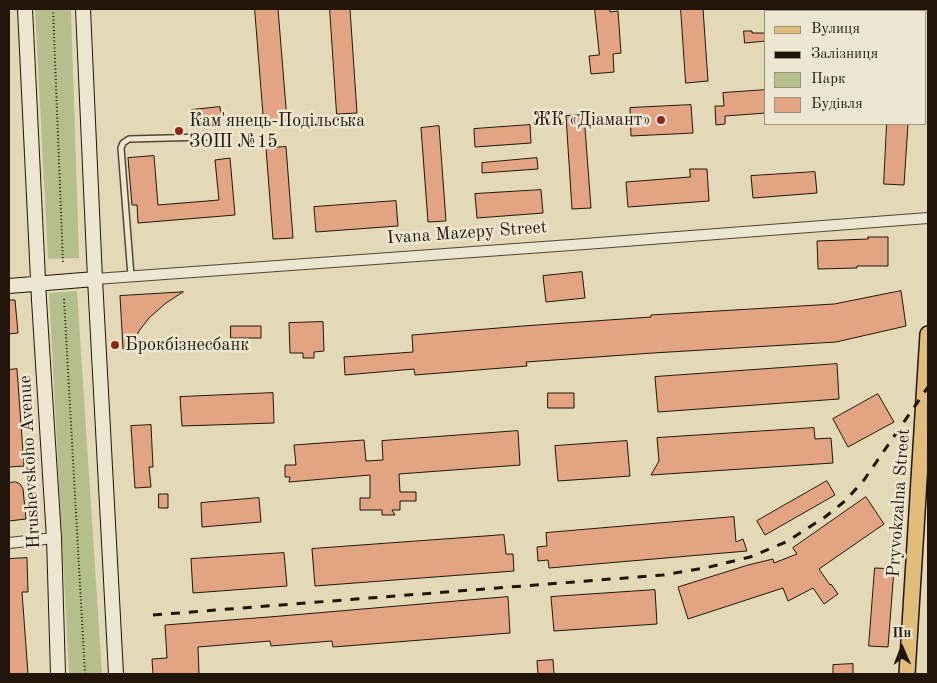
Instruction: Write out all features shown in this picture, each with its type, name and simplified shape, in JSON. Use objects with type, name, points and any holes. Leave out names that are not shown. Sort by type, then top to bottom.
[{"type":"main road","name":"Hrushevskoho Avenue","points":[[25,9],[38,283],[54,538],[58,674]]},
{"type":"main road","points":[[83,9],[116,674]]},
{"type":"main road","name":"Ivana Mazepy Street","points":[[9,286],[95,279]]},
{"type":"main road","name":"Pryvokzalna Street","points":[[907,674],[928,334]]},
{"type":"street","name":"Ivana Mazepy Street","points":[[95,279],[928,218]]},
{"type":"street","points":[[9,543],[54,538]]},
{"type":"lane","points":[[131,276],[121,148],[123,143],[128,139],[206,137]]},
{"type":"path","points":[[53,9],[63,263]]},
{"type":"path","points":[[64,299],[85,674]]},
{"type":"green space","points":[[35,9],[71,9],[79,258],[48,259]]},
{"type":"green space","points":[[77,291],[102,674],[69,674],[49,293]]},
{"type":"building","points":[[255,9],[278,9],[287,120],[264,122]]},
{"type":"building","points":[[330,9],[350,9],[357,113],[337,114]]},
{"type":"building","points":[[595,9],[610,9],[610,12],[618,11],[621,53],[613,54],[614,72],[591,74],[589,56],[599,55]]},
{"type":"building","points":[[681,9],[703,9],[708,81],[686,83]]},
{"type":"building","points":[[744,31],[764,33],[764,41],[745,43]]},
{"type":"building","points":[[764,90],[764,113],[725,116],[725,124],[716,125],[715,106],[724,106],[723,93]]},
{"type":"building","name":"ЖК «Діамант»","points":[[691,105],[693,133],[631,136],[630,108]]},
{"type":"building","points":[[220,107],[221,117],[192,119],[191,110]]},
{"type":"building","points":[[584,115],[591,208],[572,209],[566,116]]},
{"type":"building","points":[[530,125],[531,143],[475,147],[474,129]]},
{"type":"building","points":[[887,125],[908,125],[904,185],[884,184]]},
{"type":"building","points":[[439,126],[446,221],[428,222],[421,128]]},
{"type":"building","points":[[286,147],[293,238],[273,239],[266,148]]},
{"type":"building","points":[[154,156],[158,205],[219,200],[215,160],[230,158],[235,215],[138,223],[137,205],[132,205],[128,158]]},
{"type":"building","points":[[537,158],[538,169],[482,173],[482,163]]},
{"type":"building","points":[[690,169],[707,169],[709,201],[628,207],[626,182],[690,177]]},
{"type":"building","points":[[815,172],[817,193],[753,198],[751,176]]},
{"type":"building","points":[[541,190],[543,213],[477,218],[475,194]]},
{"type":"building","points":[[396,201],[398,226],[316,232],[314,207]]},
{"type":"building","points":[[868,237],[888,237],[888,266],[818,269],[817,241],[868,239]]},
{"type":"building","points":[[582,272],[585,298],[546,302],[543,276]]},
{"type":"building","points":[[901,291],[906,326],[836,342],[526,362],[527,366],[415,375],[414,369],[345,375],[344,357],[413,352],[412,335],[651,317],[651,315],[834,304]]},
{"type":"building","points":[[183,292],[166,303],[149,318],[129,349],[123,349],[120,296]]},
{"type":"building","points":[[9,300],[15,300],[18,333],[9,334]]},
{"type":"building","points":[[323,322],[324,351],[314,352],[314,358],[303,358],[303,353],[290,353],[289,323]]},
{"type":"building","points":[[231,326],[261,326],[261,338],[231,338]]},
{"type":"building","points":[[837,364],[839,399],[658,412],[655,377]]},
{"type":"building","points":[[17,369],[24,466],[9,467],[9,370]]},
{"type":"building","points":[[273,393],[274,423],[182,426],[180,397]]},
{"type":"building","points":[[548,393],[574,393],[574,408],[548,408]]},
{"type":"building","points":[[878,394],[894,422],[848,447],[833,419]]},
{"type":"building","points":[[151,425],[153,467],[149,467],[151,487],[135,488],[131,426]]},
{"type":"building","points":[[814,428],[815,439],[831,438],[833,463],[651,475],[659,461],[657,438]]},
{"type":"building","points":[[518,431],[520,465],[399,474],[400,492],[416,492],[416,501],[400,501],[400,510],[392,510],[395,515],[382,515],[382,510],[360,510],[360,498],[370,498],[370,475],[289,482],[290,477],[285,477],[285,465],[296,465],[294,445],[364,440],[366,461],[383,460],[382,441]]},
{"type":"building","points":[[627,441],[630,476],[558,481],[555,446]]},
{"type":"building","points":[[827,481],[835,495],[765,535],[757,521]]},
{"type":"building","points":[[16,482],[23,489],[26,519],[9,521],[9,483]]},
{"type":"building","points":[[159,494],[168,494],[168,508],[159,508]]},
{"type":"building","points":[[866,497],[884,524],[819,569],[838,594],[824,604],[813,588],[788,601],[783,588],[688,619],[678,587],[748,565],[773,559],[774,563],[797,554],[793,548]]},
{"type":"building","points":[[259,498],[261,522],[202,527],[201,503]]},
{"type":"building","points":[[734,517],[736,542],[743,539],[747,551],[549,568],[548,560],[538,561],[537,547],[547,546],[546,533]]},
{"type":"building","points":[[504,535],[506,554],[513,554],[514,571],[315,586],[312,549]]},
{"type":"building","points":[[284,553],[287,586],[193,593],[191,559]]},
{"type":"building","points":[[27,558],[28,592],[22,592],[28,674],[9,674],[9,559]]},
{"type":"building","points":[[875,568],[894,569],[888,647],[869,646]]},
{"type":"building","points":[[655,590],[657,624],[554,631],[551,597]]},
{"type":"building","points":[[508,597],[510,633],[333,647],[332,641],[271,646],[270,641],[198,647],[199,674],[153,674],[152,659],[167,658],[165,625]]},
{"type":"building","points":[[553,660],[554,674],[538,674],[537,661]]},
{"type":"building","points":[[853,664],[853,674],[833,674],[833,665]]},
{"type":"railway","points":[[153,615],[663,575],[705,568],[750,557],[786,542],[825,517],[845,501],[864,480],[928,387]]},
{"type":"place","name":"ЖК «Діамант»","points":[[661,120]]},
{"type":"place","name":"Кам'янець-Подільська ЗОШ №15","points":[[179,131]]},
{"type":"place","name":"Брокбізнесбанк","points":[[115,345]]}]
